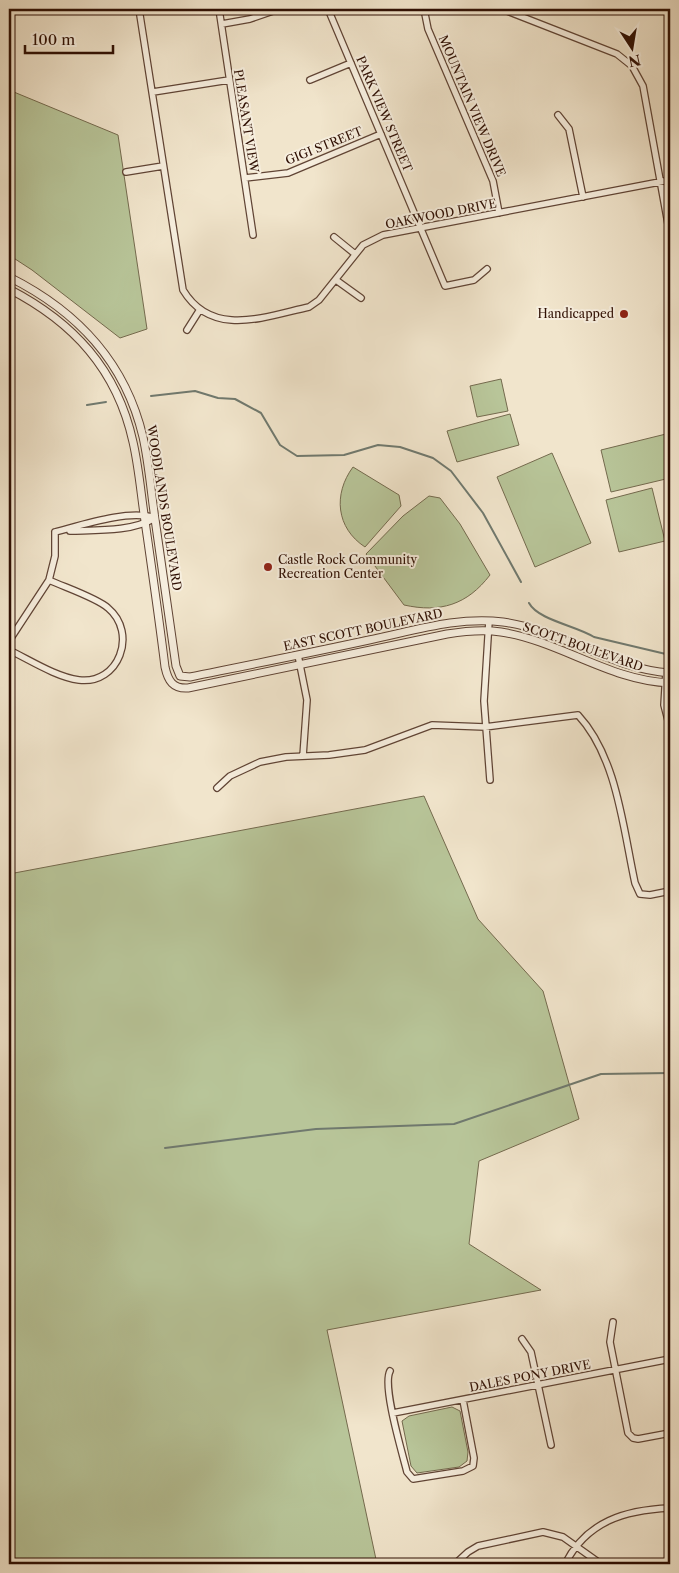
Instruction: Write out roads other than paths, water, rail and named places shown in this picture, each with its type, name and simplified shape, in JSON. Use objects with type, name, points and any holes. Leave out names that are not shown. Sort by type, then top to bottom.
[{"type":"street","name":"OAKWOOD DRIVE","points":[[139,9],[183,290],[200,311],[217,320],[235,321],[290,311],[314,304],[336,280],[363,245],[375,238],[499,212],[670,180]]},
{"type":"street","name":"PLEASANT VIEW","points":[[220,9],[253,235]]},
{"type":"street","points":[[222,24],[250,20],[279,9]]},
{"type":"street","name":"PARK VIEW STREET","points":[[328,9],[445,286],[474,280],[487,269]]},
{"type":"street","name":"MOUNTAIN VIEW DRIVE","points":[[424,9],[428,28],[493,181],[499,212]]},
{"type":"street","points":[[502,9],[608,50],[632,66],[643,86],[670,235]]},
{"type":"street","points":[[310,80],[351,63]]},
{"type":"street","points":[[153,92],[230,80]]},
{"type":"street","points":[[558,115],[569,129],[582,196]]},
{"type":"street","name":"GIGI STREET","points":[[244,178],[288,173],[381,134]]},
{"type":"street","points":[[126,172],[163,166]]},
{"type":"street","points":[[334,237],[355,254]]},
{"type":"street","name":"WOODLANDS BOULEVARD","points":[[9,277],[39,293],[63,310],[92,337],[111,361],[131,399],[140,426],[176,666],[180,676]]},
{"type":"street","points":[[336,280],[361,298]]},
{"type":"street","name":"WOODLANDS BOULEVARD","points":[[9,289],[44,308],[65,325],[91,352],[106,374],[124,408],[131,433],[144,514],[165,667],[168,680],[174,685]]},
{"type":"street","points":[[187,330],[200,311]]},
{"type":"street","points":[[55,532],[105,520],[144,514],[155,518]]},
{"type":"street","points":[[55,532],[145,524],[155,518]]},
{"type":"street","points":[[9,641],[49,580],[55,556],[55,532]]},
{"type":"street","points":[[9,650],[71,678],[82,680],[97,678],[110,670],[120,656],[124,642],[122,629],[108,607],[49,580]]},
{"type":"street","points":[[489,621],[484,701],[490,780]]},
{"type":"street","name":"EAST SCOTT BOULEVARD","points":[[180,676],[190,677],[451,623],[489,621],[517,625],[551,636]]},
{"type":"street","name":"EAST SCOTT BOULEVARD","points":[[174,685],[188,688],[447,634],[488,631]]},
{"type":"street","name":"SCOTT BOULEVARD","points":[[488,631],[528,638],[633,678],[668,683]]},
{"type":"street","name":"SCOTT BOULEVARD","points":[[551,636],[623,664],[647,670],[668,672]]},
{"type":"street","points":[[298,655],[307,710],[304,756]]},
{"type":"street","points":[[668,672],[665,713],[670,728]]},
{"type":"street","points":[[216,788],[230,776],[260,762],[365,750],[432,725],[485,727],[578,715],[594,735],[606,758],[635,883],[640,894],[670,891]]},
{"type":"street","points":[[613,1322],[609,1336],[625,1422],[631,1437],[638,1439],[670,1433]]},
{"type":"street","points":[[522,1338],[531,1352],[551,1445]]},
{"type":"street","name":"DALES PONY DRIVE","points":[[393,1413],[670,1359]]},
{"type":"street","points":[[390,1371],[387,1382],[407,1472],[410,1478],[416,1479],[464,1472],[471,1468],[474,1458],[463,1400]]},
{"type":"street","points":[[566,1564],[576,1545],[591,1529],[609,1520],[670,1508]]},
{"type":"street","points":[[455,1564],[478,1546],[534,1533],[553,1534],[576,1545],[601,1564]]},
{"type":"waterway","points":[[151,396],[195,391],[218,398],[235,399],[261,413],[280,445],[297,456],[344,455],[378,445],[400,447],[433,458],[451,471],[483,513],[521,582]]},
{"type":"waterway","points":[[87,405],[106,402]]},
{"type":"waterway","points":[[529,603],[541,614],[594,637],[670,655]]},
{"type":"waterway","points":[[165,1148],[316,1129],[454,1124],[601,1074],[670,1073]]},
{"type":"place","name":"Handicapped","points":[[624,314]]},
{"type":"place","name":"Castle Rock Community Recreation Center","points":[[268,567]]}]
